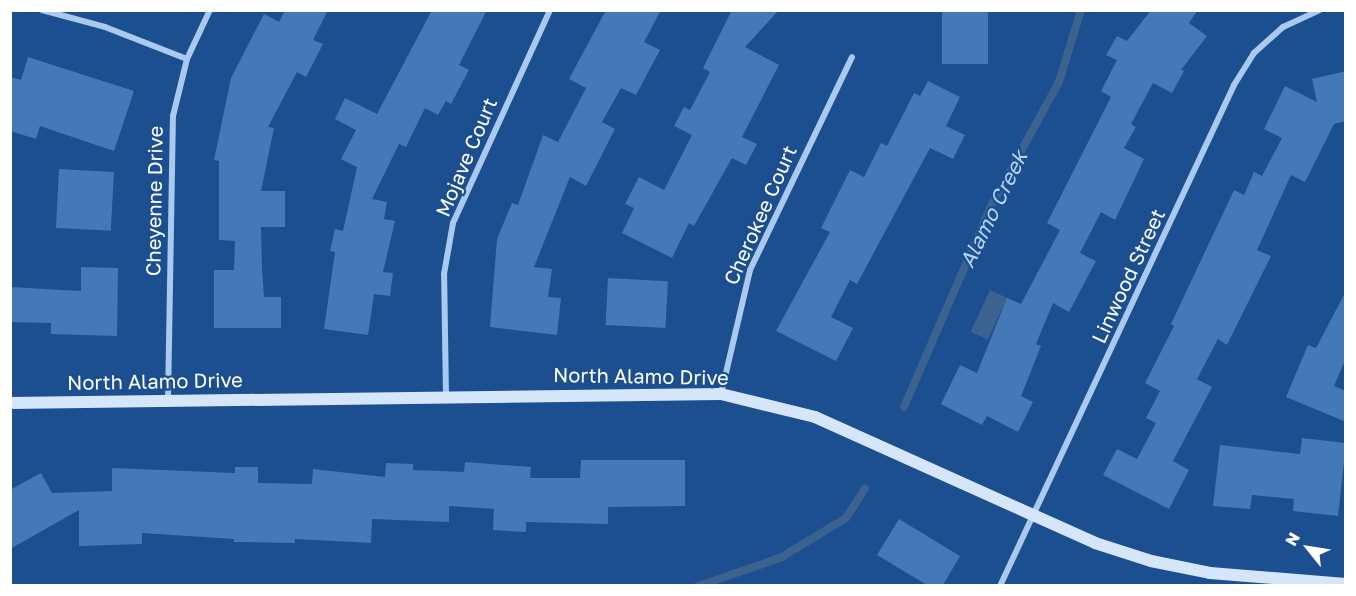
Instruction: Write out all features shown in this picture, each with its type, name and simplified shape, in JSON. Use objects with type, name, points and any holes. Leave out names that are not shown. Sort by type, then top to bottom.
[{"type":"street","points":[[42,10],[105,27],[187,58]]},
{"type":"street","name":"Cheyenne Drive","points":[[168,400],[172,116],[187,58],[210,10]]},
{"type":"street","name":"Mojave Court","points":[[446,396],[444,274],[453,223],[550,10]]},
{"type":"street","name":"Linwood Street","points":[[1000,585],[1234,85],[1254,53],[1283,27],[1320,10]]},
{"type":"street","name":"Cherokee Court","points":[[721,394],[750,270],[852,57]]},
{"type":"street","name":"North Alamo Drive","points":[[10,403],[721,394],[816,417],[1095,543],[1150,561],[1210,573],[1346,584]]},
{"type":"water","points":[[990,290],[1007,298],[988,340],[971,332]]},
{"type":"building","points":[[285,10],[328,10],[313,40],[323,44],[306,77],[297,72],[268,127],[274,128],[261,191],[285,191],[285,227],[261,227],[262,267],[264,297],[281,297],[281,328],[214,328],[214,270],[234,270],[235,241],[219,240],[219,161],[214,160],[231,78],[264,14],[279,22]]},
{"type":"building","points":[[432,10],[487,10],[459,65],[469,70],[451,104],[446,101],[438,115],[425,108],[406,147],[399,144],[372,199],[387,202],[384,219],[395,221],[383,272],[393,273],[390,296],[374,294],[368,335],[324,329],[335,252],[330,251],[335,229],[343,231],[357,167],[341,159],[356,130],[335,119],[345,98],[377,114]]},
{"type":"building","points":[[606,10],[661,10],[644,42],[660,50],[636,95],[621,88],[602,122],[615,129],[586,186],[570,177],[534,267],[552,269],[548,297],[561,298],[557,335],[490,327],[497,239],[512,203],[518,205],[543,135],[558,142],[586,88],[569,79]]},
{"type":"building","points":[[732,10],[779,10],[745,47],[779,65],[742,137],[757,144],[746,165],[732,158],[694,226],[689,223],[672,258],[622,233],[634,208],[625,204],[639,177],[664,190],[692,135],[674,126],[684,107],[690,110],[710,72],[703,68]]},
{"type":"building","points":[[942,10],[988,10],[988,64],[942,64]]},
{"type":"building","points":[[1151,10],[1198,10],[1189,23],[1207,36],[1181,70],[1184,71],[1172,93],[1153,83],[1131,124],[1136,127],[1124,148],[1144,159],[1115,220],[1101,212],[1080,253],[1096,261],[1069,312],[1053,303],[1036,344],[1041,346],[1021,396],[1033,402],[1018,432],[987,416],[982,425],[941,404],[960,365],[977,373],[1007,298],[1021,304],[1060,230],[1047,223],[1111,97],[1101,91],[1117,60],[1106,55],[1117,36],[1127,41]]},
{"type":"building","points":[[28,57],[134,91],[114,151],[40,126],[36,139],[10,131],[10,77],[21,80]]},
{"type":"building","points":[[1346,71],[1346,121],[1334,124],[1305,182],[1291,175],[1257,250],[1271,256],[1227,345],[1218,339],[1197,379],[1212,387],[1173,461],[1189,470],[1169,509],[1103,475],[1117,449],[1137,459],[1156,423],[1146,418],[1160,391],[1145,383],[1174,326],[1171,324],[1234,190],[1244,195],[1254,172],[1262,176],[1282,138],[1264,129],[1285,86],[1317,102],[1312,79]]},
{"type":"building","points":[[928,81],[960,97],[946,126],[965,135],[953,159],[930,148],[857,284],[850,280],[831,317],[853,328],[836,361],[776,331],[830,232],[821,228],[850,170],[864,177],[881,143],[887,146],[914,93],[920,96]]},
{"type":"building","points":[[59,169],[114,172],[111,231],[56,228]]},
{"type":"building","points":[[81,267],[118,268],[117,336],[51,334],[51,323],[10,322],[10,287],[81,291]]},
{"type":"building","points":[[608,278],[668,281],[665,328],[606,325]]},
{"type":"building","points":[[1346,291],[1346,358],[1334,386],[1346,391],[1346,422],[1286,397],[1308,345],[1316,348]]},
{"type":"building","points":[[1302,438],[1346,443],[1338,516],[1293,511],[1294,499],[1252,495],[1250,509],[1213,506],[1220,445],[1300,454]]},
{"type":"building","points":[[581,460],[685,460],[685,506],[608,507],[608,524],[526,522],[526,532],[493,530],[494,509],[449,506],[449,522],[372,519],[371,543],[295,539],[295,543],[234,542],[234,539],[142,533],[142,544],[79,546],[79,510],[10,549],[10,490],[41,473],[52,493],[112,491],[112,468],[235,473],[235,467],[258,467],[258,483],[312,484],[313,469],[385,477],[386,463],[413,464],[413,470],[464,472],[465,462],[531,467],[530,478],[580,478]]},
{"type":"building","points":[[899,519],[960,556],[943,585],[927,585],[877,555]]},
{"type":"waterway","name":"Alamo Creek","points":[[904,407],[991,206],[1059,82],[1081,10]]},
{"type":"waterway","name":"Alamo Creek","points":[[698,586],[780,558],[846,518],[865,489]]}]
